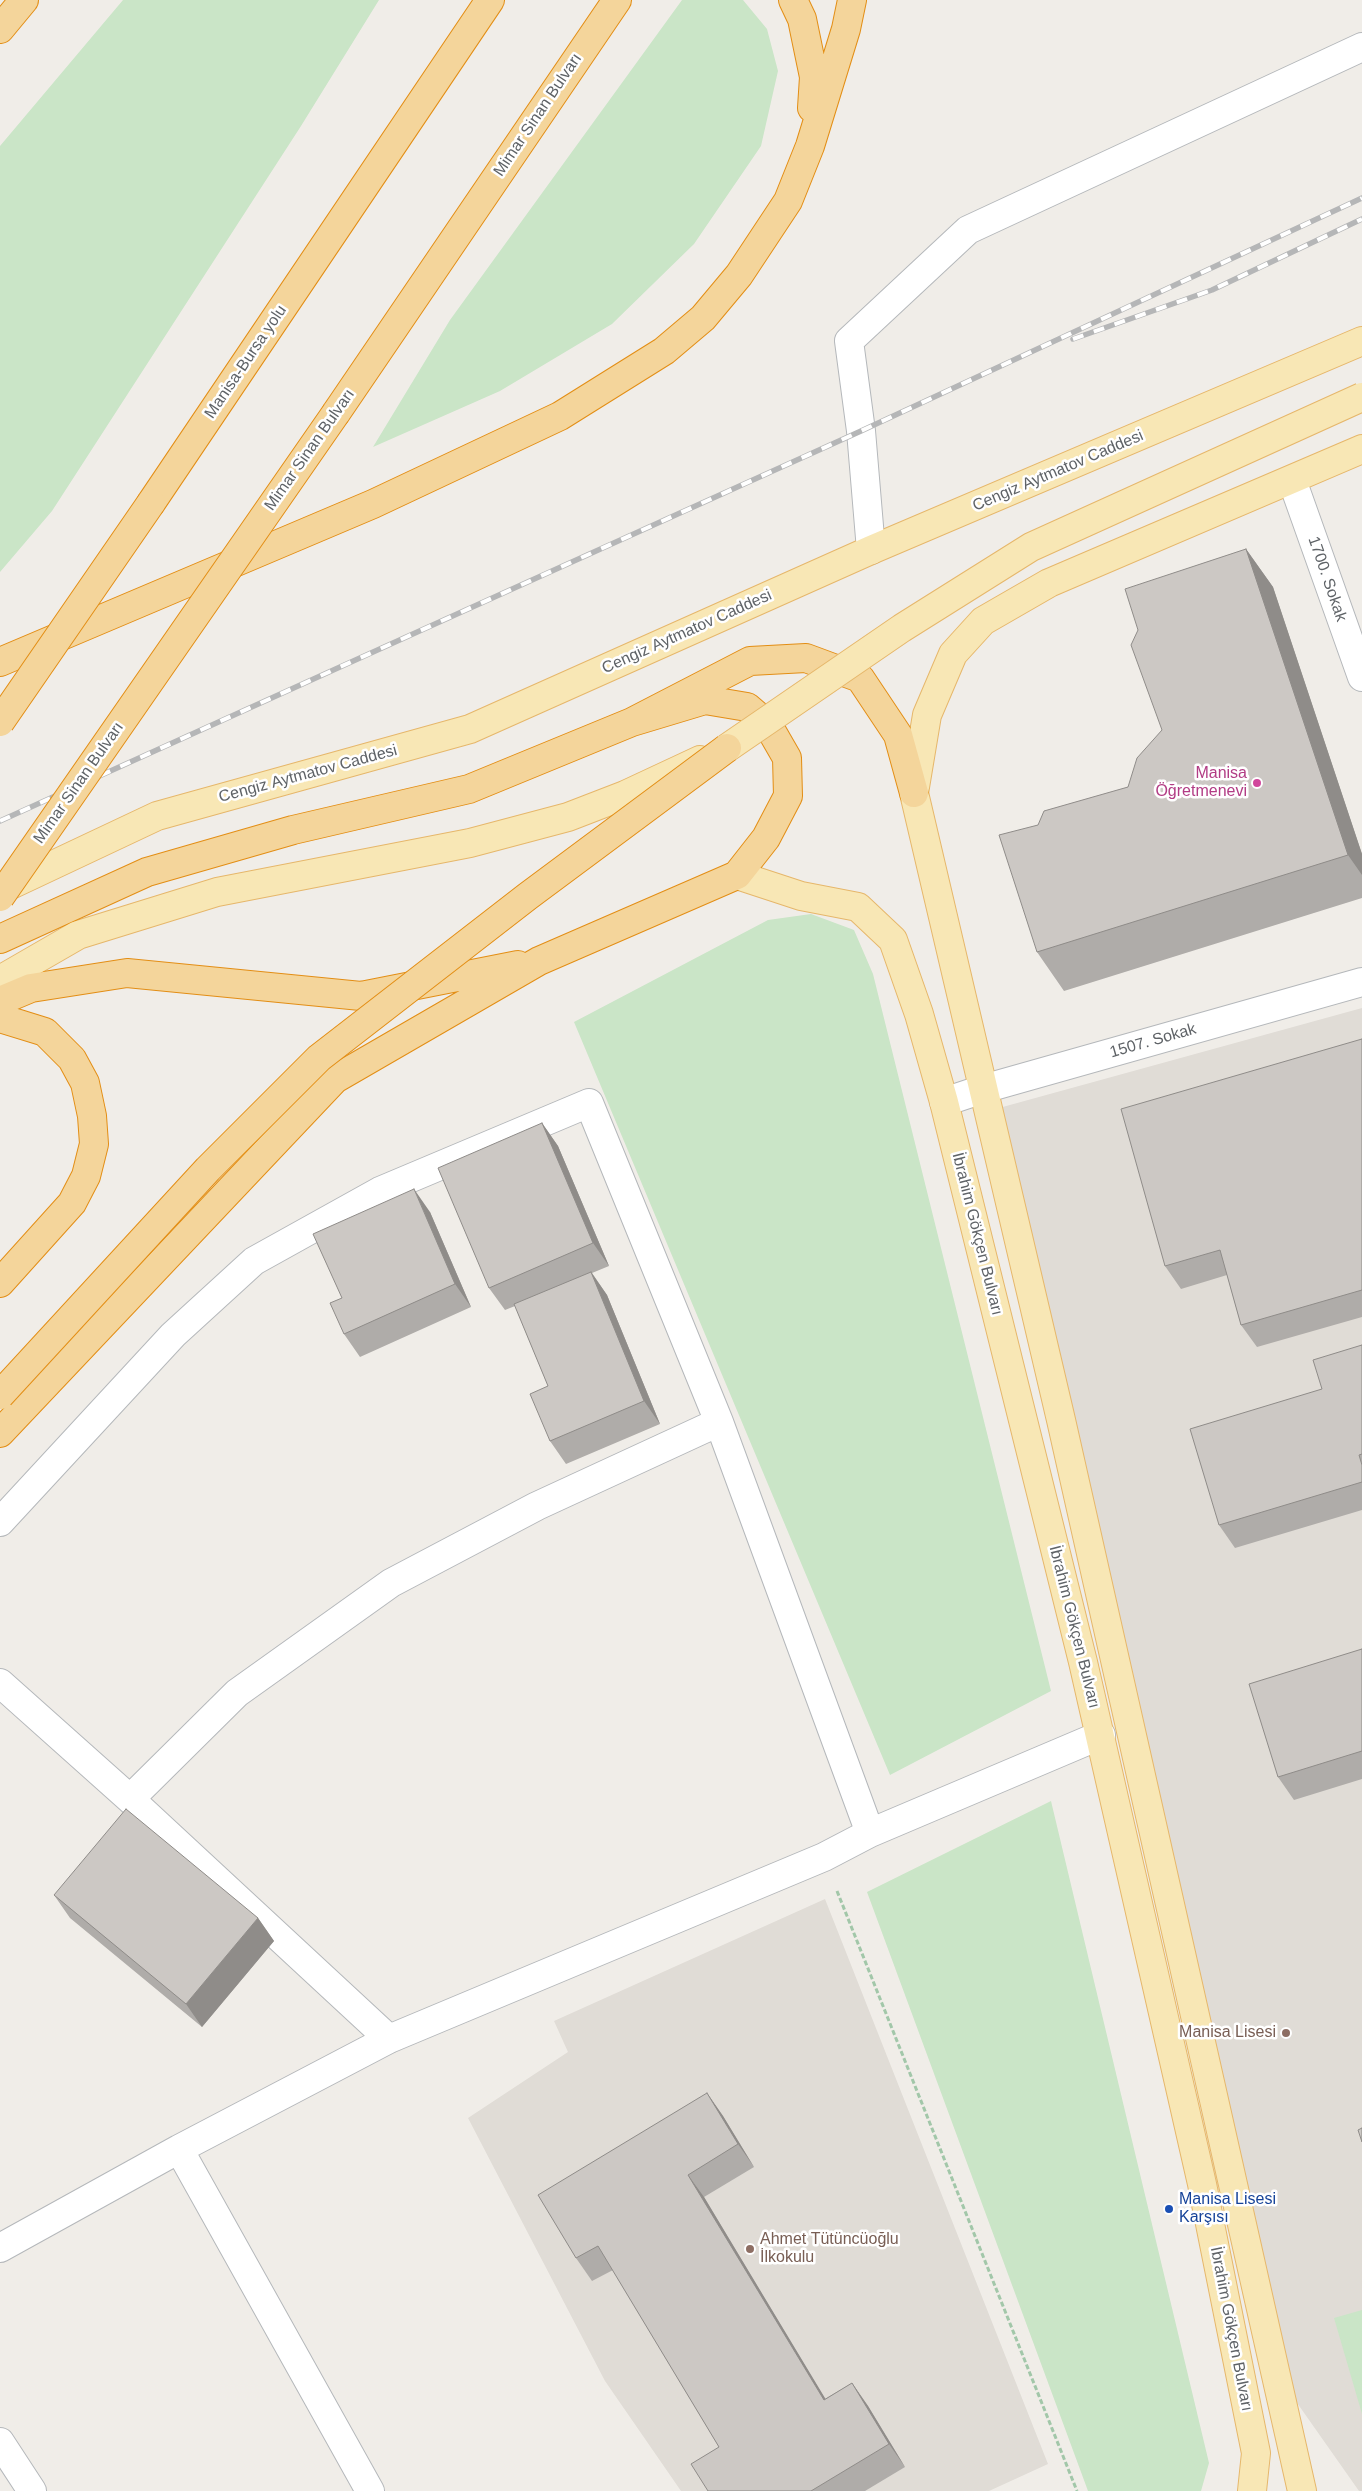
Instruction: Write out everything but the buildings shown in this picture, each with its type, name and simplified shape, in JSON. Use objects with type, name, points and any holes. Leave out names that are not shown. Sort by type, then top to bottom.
[{"type":"highway","points":[[0,29],[24,0]]},
{"type":"highway","points":[[472,27],[484,0]]},
{"type":"highway","name":"Manisa-Bursa yolu","points":[[0,722],[490,0]]},
{"type":"highway","name":"Mimar Sinan Bulvarı","points":[[0,897],[336,413],[617,0]]},
{"type":"highway","points":[[793,0],[802,19],[814,76],[810,146]]},
{"type":"highway","points":[[0,662],[373,504],[560,416],[625,378],[664,352],[703,318],[739,275],[788,201],[810,146],[846,29],[852,0]]},
{"type":"highway","points":[[0,939],[147,872],[292,830],[470,789],[632,722],[750,661],[806,658],[860,678],[898,735],[914,793]]},
{"type":"highway","points":[[0,1433],[335,1079],[539,961],[736,876],[766,838],[788,796],[787,758],[768,725],[747,707],[705,700],[632,722]]},
{"type":"highway","points":[[0,1395],[208,1169],[319,1058],[528,896],[727,748]]},
{"type":"highway","points":[[0,1000],[31,988],[127,973],[361,996],[539,961]]},
{"type":"highway","points":[[0,1018],[44,1032],[72,1059],[85,1083],[92,1116],[94,1144],[86,1176],[72,1203],[0,1283]]},
{"type":"main road","name":"Cengiz Aytmatov Caddesi","points":[[0,890],[157,816],[470,729],[870,550],[1362,341]]},
{"type":"main road","points":[[0,980],[78,935],[217,892],[470,843],[568,817],[625,795],[727,748],[902,628],[1031,547],[1362,397]]},
{"type":"main road","points":[[914,793],[927,715],[953,654],[983,620],[1049,583],[1362,449]]},
{"type":"main road","name":"İbrahim Gökçen Bulvarı","points":[[914,793],[1061,1420],[1302,2491]]},
{"type":"main road","name":"İbrahim Gökçen Bulvarı","points":[[736,876],[801,896],[858,907],[892,940],[919,1014],[944,1102],[1101,1735],[1202,2184],[1256,2453],[1252,2491]]},
{"type":"street","points":[[870,550],[861,431],[849,341],[968,230],[1362,47]]},
{"type":"street","name":"1700. Sokak","points":[[1292,480],[1362,677]]},
{"type":"street","name":"1507. Sokak","points":[[944,1102],[983,1089],[1362,982]]},
{"type":"street","points":[[0,1522],[173,1335],[254,1261],[380,1192],[589,1103],[719,1422],[870,1833]]},
{"type":"street","points":[[130,1799],[236,1693],[391,1583],[537,1506],[719,1422]]},
{"type":"street","points":[[0,1684],[130,1799],[390,2039]]},
{"type":"street","points":[[0,2248],[179,2149],[390,2039],[824,1858],[870,1833],[1101,1735]]},
{"type":"street","points":[[179,2149],[370,2491]]},
{"type":"street","points":[[0,2442],[32,2491]]},
{"type":"path","points":[[824,1858],[1076,2491]]},
{"type":"shaded area","name":"Manisa Lisesi","points":[[1362,1008],[1362,2491],[1359,2491],[1295,2400],[999,1108]]},
{"type":"shaded area","name":"Ahmet Tütüncüoğlu İlkokulu","points":[[825,1899],[1048,2464],[989,2491],[681,2491],[605,2381],[468,2118],[568,2052],[554,2021]]},
{"type":"green space","points":[[123,0],[379,0],[301,126],[52,511],[0,572],[0,146]]},
{"type":"green space","points":[[682,0],[743,0],[767,29],[778,71],[761,146],[694,244],[612,324],[500,391],[373,447],[450,320]]},
{"type":"green space","points":[[811,914],[854,930],[873,974],[1051,1691],[890,1775],[574,1022],[768,920]]},
{"type":"green space","points":[[1051,1801],[1209,2463],[1201,2491],[1088,2491],[867,1892]]},
{"type":"green space","points":[[1362,2310],[1362,2414],[1334,2318]]},
{"type":"railway","points":[[0,821],[861,431],[1362,198]]},
{"type":"railway","points":[[1073,339],[1212,290],[1362,219]]},
{"type":"place","name":"Manisa Öğretmenevi","points":[[1257,783]]},
{"type":"place","name":"Manisa Lisesi","points":[[1286,2033]]},
{"type":"place","name":"Manisa Lisesi Karşısı","points":[[1169,2209]]},
{"type":"place","name":"Ahmet Tütüncüoğlu İlkokulu","points":[[750,2249]]}]
